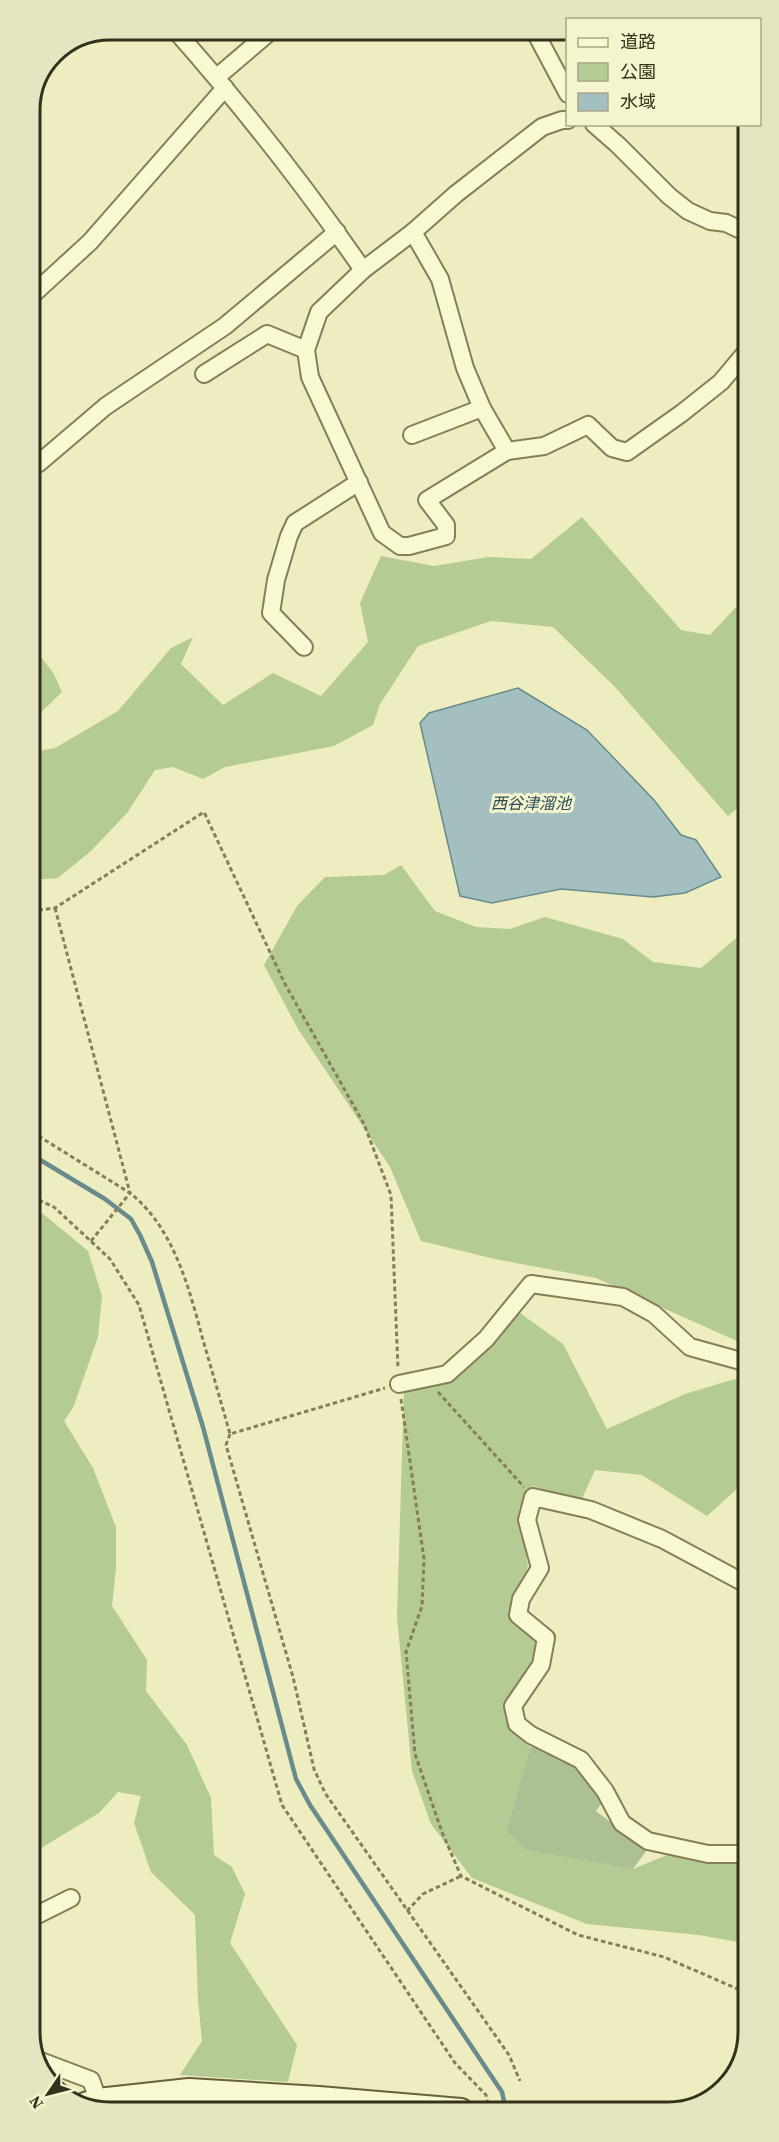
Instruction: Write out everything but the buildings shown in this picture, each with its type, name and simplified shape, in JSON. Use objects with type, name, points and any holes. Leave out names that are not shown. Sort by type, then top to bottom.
[{"type":"street","points":[[184,40],[221,82],[337,232],[363,270]]},
{"type":"street","points":[[41,287],[90,242],[221,82],[262,40]]},
{"type":"street","points":[[540,41],[566,92]]},
{"type":"street","points":[[566,120],[542,128],[456,194],[413,232],[363,270],[319,312],[306,350],[310,376],[382,533],[400,546],[409,546],[446,536],[446,525],[427,500],[507,451],[544,446],[588,425],[612,448],[627,452],[721,382],[738,362]]},
{"type":"street","points":[[596,126],[688,212],[738,229]]},
{"type":"street","points":[[41,461],[106,406],[225,326],[337,232]]},
{"type":"street","points":[[413,232],[440,279],[465,368],[482,408],[507,451]]},
{"type":"street","points":[[204,374],[267,334],[306,350]]},
{"type":"street","points":[[412,435],[482,408]]},
{"type":"street","points":[[304,647],[272,613],[276,580],[289,536],[295,523],[359,482]]},
{"type":"street","points":[[399,1384],[447,1374],[463,1362],[486,1339],[531,1284],[623,1297],[654,1314],[690,1347],[738,1360]]},
{"type":"street","points":[[738,1580],[662,1539],[591,1509],[534,1497],[527,1520],[540,1568],[521,1599],[518,1615],[546,1638],[541,1665],[513,1706],[517,1724],[531,1735],[581,1760],[605,1791],[622,1823],[648,1841],[708,1854],[738,1854]]},
{"type":"street","points":[[40,1913],[71,1898]]},
{"type":"street","points":[[49,2064],[91,2080],[92,2098]]},
{"type":"street","points":[[103,2101],[189,2090],[360,2101]]},
{"type":"path","points":[[41,910],[55,908],[204,812],[285,984],[364,1124],[391,1195],[399,1384],[424,1559],[422,1606],[406,1652],[415,1754],[442,1832],[461,1876],[578,1935],[664,1957],[738,1989]]},
{"type":"path","points":[[55,908],[130,1192],[91,1241]]},
{"type":"path","points":[[40,1137],[130,1192],[144,1204],[162,1230],[185,1277],[230,1434],[226,1445],[293,1677],[315,1769],[325,1793],[509,2055],[520,2081]]},
{"type":"path","points":[[40,1201],[54,1207],[110,1259],[139,1305],[282,1805],[455,2063],[486,2095],[487,2102]]},
{"type":"path","points":[[230,1434],[399,1384]]},
{"type":"path","points":[[438,1391],[534,1497]]},
{"type":"path","points":[[407,1911],[423,1894],[461,1876]]},
{"type":"green space","points":[[582,517],[681,630],[710,635],[738,605],[738,808],[728,816],[615,687],[553,627],[491,621],[418,646],[380,704],[373,725],[334,746],[225,767],[203,779],[173,767],[155,770],[127,813],[91,851],[58,878],[41,879],[41,750],[55,748],[118,711],[171,648],[193,637],[181,664],[223,705],[273,673],[321,696],[368,642],[360,603],[381,556],[434,566],[489,557],[531,559]]},
{"type":"green space","points":[[41,657],[54,674],[62,692],[41,713]]},
{"type":"green space","points":[[401,865],[435,911],[476,927],[510,929],[545,917],[623,939],[653,962],[701,968],[738,937],[738,1342],[596,1278],[495,1259],[421,1241],[390,1167],[298,1029],[264,965],[297,906],[325,877],[384,875]]},
{"type":"green space","points":[[40,1212],[88,1251],[102,1296],[98,1337],[73,1408],[64,1421],[93,1468],[116,1527],[116,1568],[112,1606],[147,1660],[146,1691],[187,1745],[211,1798],[214,1855],[232,1867],[245,1894],[230,1943],[297,2045],[288,2082],[180,2075],[202,2041],[195,1915],[151,1872],[134,1823],[141,1796],[118,1792],[99,1813],[40,1849]]},
{"type":"green space","points":[[520,1313],[563,1344],[607,1429],[685,1394],[738,1378],[738,1488],[707,1516],[642,1475],[595,1470],[581,1501],[533,1486],[519,1509],[528,1567],[509,1612],[536,1640],[536,1662],[508,1701],[507,1721],[530,1747],[506,1831],[633,1869],[669,1854],[738,1855],[738,1942],[699,1935],[587,1924],[472,1878],[431,1824],[412,1771],[397,1617],[404,1389],[453,1377]]},
{"type":"green space","points":[[530,1747],[553,1750],[577,1765],[604,1800],[596,1811],[634,1840],[650,1846],[633,1869],[528,1850],[506,1831]]},
{"type":"water","name":"西谷津溜池","points":[[518,688],[587,730],[654,800],[681,835],[696,840],[721,877],[685,893],[653,897],[561,889],[492,903],[460,896],[420,723],[429,713]]},
{"type":"waterway","points":[[40,1160],[105,1199],[131,1219],[140,1235],[152,1262],[203,1427],[296,1779],[310,1805],[502,2092],[504,2102]]}]
